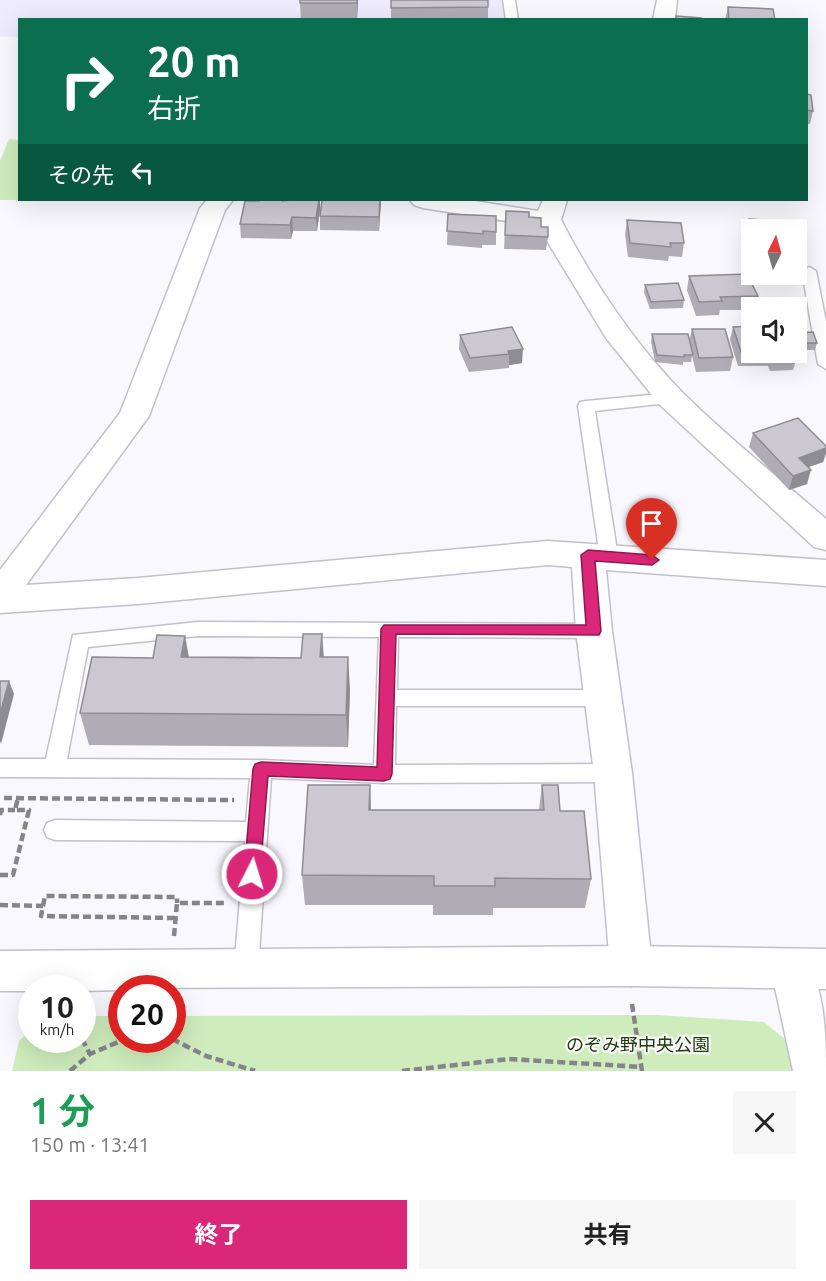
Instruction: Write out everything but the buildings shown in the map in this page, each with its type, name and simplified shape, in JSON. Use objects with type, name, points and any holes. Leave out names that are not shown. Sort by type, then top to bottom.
[{"type":"street","points":[[664,18],[667,0]]},
{"type":"street","points":[[0,595],[134,416],[213,208],[219,201]]},
{"type":"street","points":[[438,201],[551,210],[561,245],[616,332],[671,398],[826,538]]},
{"type":"street","points":[[0,600],[138,591],[548,554],[826,573]]},
{"type":"street","points":[[598,556],[594,631],[601,698],[613,773],[632,985]]},
{"type":"street","points":[[0,971],[246,969],[632,985],[809,969],[816,1071]]},
{"type":"lane","points":[[509,0],[512,18]]},
{"type":"lane","points":[[809,271],[826,363]]},
{"type":"lane","points":[[598,556],[586,406],[671,398]]},
{"type":"lane","points":[[55,768],[80,640],[198,629],[594,631]]},
{"type":"lane","points":[[384,774],[389,629]]},
{"type":"lane","points":[[386,698],[601,698]]},
{"type":"lane","points":[[0,768],[261,769],[384,774],[613,773]]},
{"type":"lane","points":[[246,969],[261,769]]},
{"type":"lane","points":[[55,830],[256,832]]},
{"type":"path","points":[[15,810],[18,798]]},
{"type":"path","points":[[0,814],[1,810],[29,810],[14,875],[0,875]]},
{"type":"path","points":[[174,937],[177,897],[45,896],[41,916],[175,918]]},
{"type":"path","points":[[177,903],[225,903]]},
{"type":"path","points":[[0,905],[43,906]]},
{"type":"path","points":[[402,1071],[509,1059],[642,1069],[632,985]]},
{"type":"path","points":[[70,1071],[90,1054],[108,1046]]},
{"type":"path","points":[[186,1046],[206,1056],[255,1071]]},
{"type":"shaded area","points":[[0,0],[503,0],[505,18],[18,18],[18,37],[0,37]]},
{"type":"green space","points":[[9,139],[18,140],[18,200],[0,200],[0,161]]},
{"type":"green space","name":"のぞみ野中央公園","points":[[658,1015],[764,1022],[797,1049],[801,1071],[12,1071],[18,1045],[18,1053],[96,1053],[96,1016],[108,1016],[108,1053],[186,1053],[186,1016]]},
{"type":"route","points":[[252,874],[261,769],[384,774],[389,629],[594,631],[588,555],[652,560]]}]
